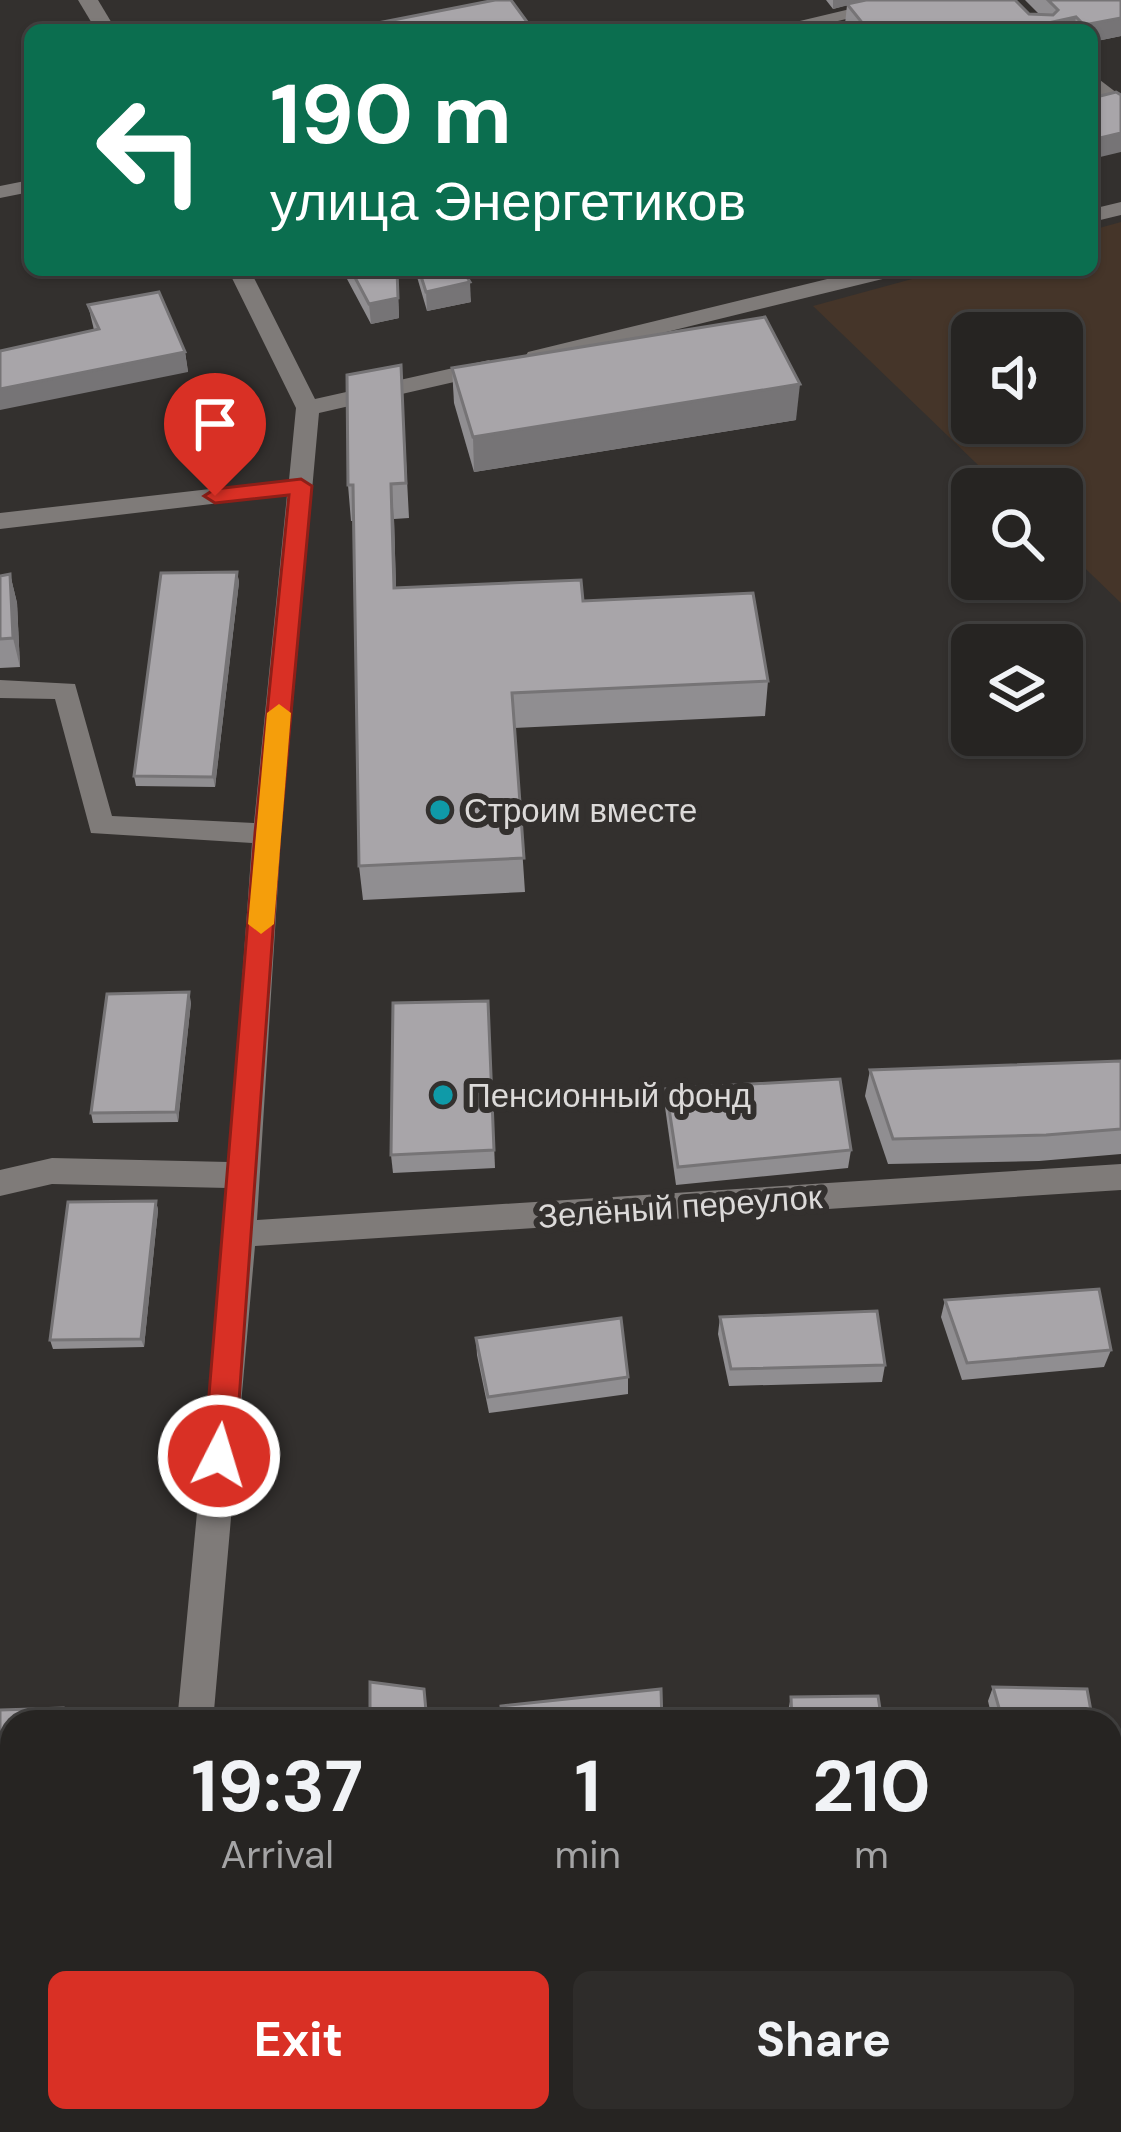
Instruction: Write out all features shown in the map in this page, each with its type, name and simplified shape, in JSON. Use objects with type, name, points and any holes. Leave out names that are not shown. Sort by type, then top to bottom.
[{"type":"street","points":[[801,24],[916,0]]},
{"type":"street","points":[[1098,86],[1121,107]]},
{"type":"street","points":[[196,1710],[240,1234],[267,833],[308,408],[242,276]]},
{"type":"street","points":[[308,408],[753,307],[869,276]]},
{"type":"street","points":[[0,521],[301,486]]},
{"type":"street","points":[[0,689],[66,690],[101,826],[267,833]]},
{"type":"street","points":[[0,1183],[52,1171],[243,1175]]},
{"type":"street","name":"Зелёный переулок","points":[[240,1234],[1121,1177]]},
{"type":"shaded area","points":[[1121,222],[1121,603],[1083,566],[1083,468],[981,468],[956,444],[1083,444],[1083,312],[951,312],[951,439],[813,306],[923,276],[1098,276],[1098,228]]},
{"type":"building","points":[[511,0],[529,24],[373,24]]},
{"type":"building","points":[[1015,0],[1029,14],[1053,15],[1058,10],[1048,0],[1121,0],[1121,18],[1089,24],[1076,17],[1044,24],[863,24],[847,4]]},
{"type":"building","points":[[1121,95],[1121,133],[1098,136],[1098,96]]},
{"type":"building","points":[[354,276],[397,276],[398,298],[369,304]]},
{"type":"building","points":[[421,276],[466,276],[470,282],[426,292]]},
{"type":"building","points":[[159,292],[185,352],[0,389],[0,351],[99,329],[88,305]]},
{"type":"building","points":[[765,317],[800,384],[473,437],[452,368]]},
{"type":"building","name":"Строим вместе","points":[[401,365],[406,483],[391,484],[394,588],[581,580],[583,601],[753,593],[768,681],[512,693],[524,858],[359,866],[347,375]]},
{"type":"building","points":[[237,572],[213,777],[134,776],[161,573]]},
{"type":"building","points":[[10,574],[13,638],[0,639],[0,576]]},
{"type":"building","points":[[189,992],[176,1112],[91,1113],[107,994]]},
{"type":"building","name":"Пенсионный фонд","points":[[488,1001],[494,1150],[391,1155],[393,1003]]},
{"type":"building","points":[[1121,1061],[1121,1129],[1046,1135],[893,1139],[870,1070]]},
{"type":"building","points":[[840,1079],[851,1150],[678,1167],[666,1089]]},
{"type":"building","points":[[156,1201],[141,1339],[50,1340],[68,1202]]},
{"type":"building","points":[[1099,1289],[1111,1350],[967,1363],[945,1300]]},
{"type":"building","points":[[877,1311],[885,1365],[731,1369],[720,1317]]},
{"type":"building","points":[[621,1318],[628,1377],[488,1397],[476,1338]]},
{"type":"building","points":[[370,1682],[424,1689],[426,1710],[370,1710]]},
{"type":"building","points":[[993,1687],[1087,1689],[1091,1710],[1000,1710]]},
{"type":"building","points":[[661,1689],[662,1710],[501,1710],[501,1706]]},
{"type":"building","points":[[878,1696],[880,1710],[792,1710],[791,1697]]},
{"type":"slow traffic","points":[[261,924],[279,713]]},
{"type":"place","name":"Строим вместе","points":[[440,810]]},
{"type":"place","name":"Пенсионный фонд","points":[[443,1095]]},
{"type":"route","points":[[215,496],[301,486],[267,833],[240,1234],[219,1456]]}]
